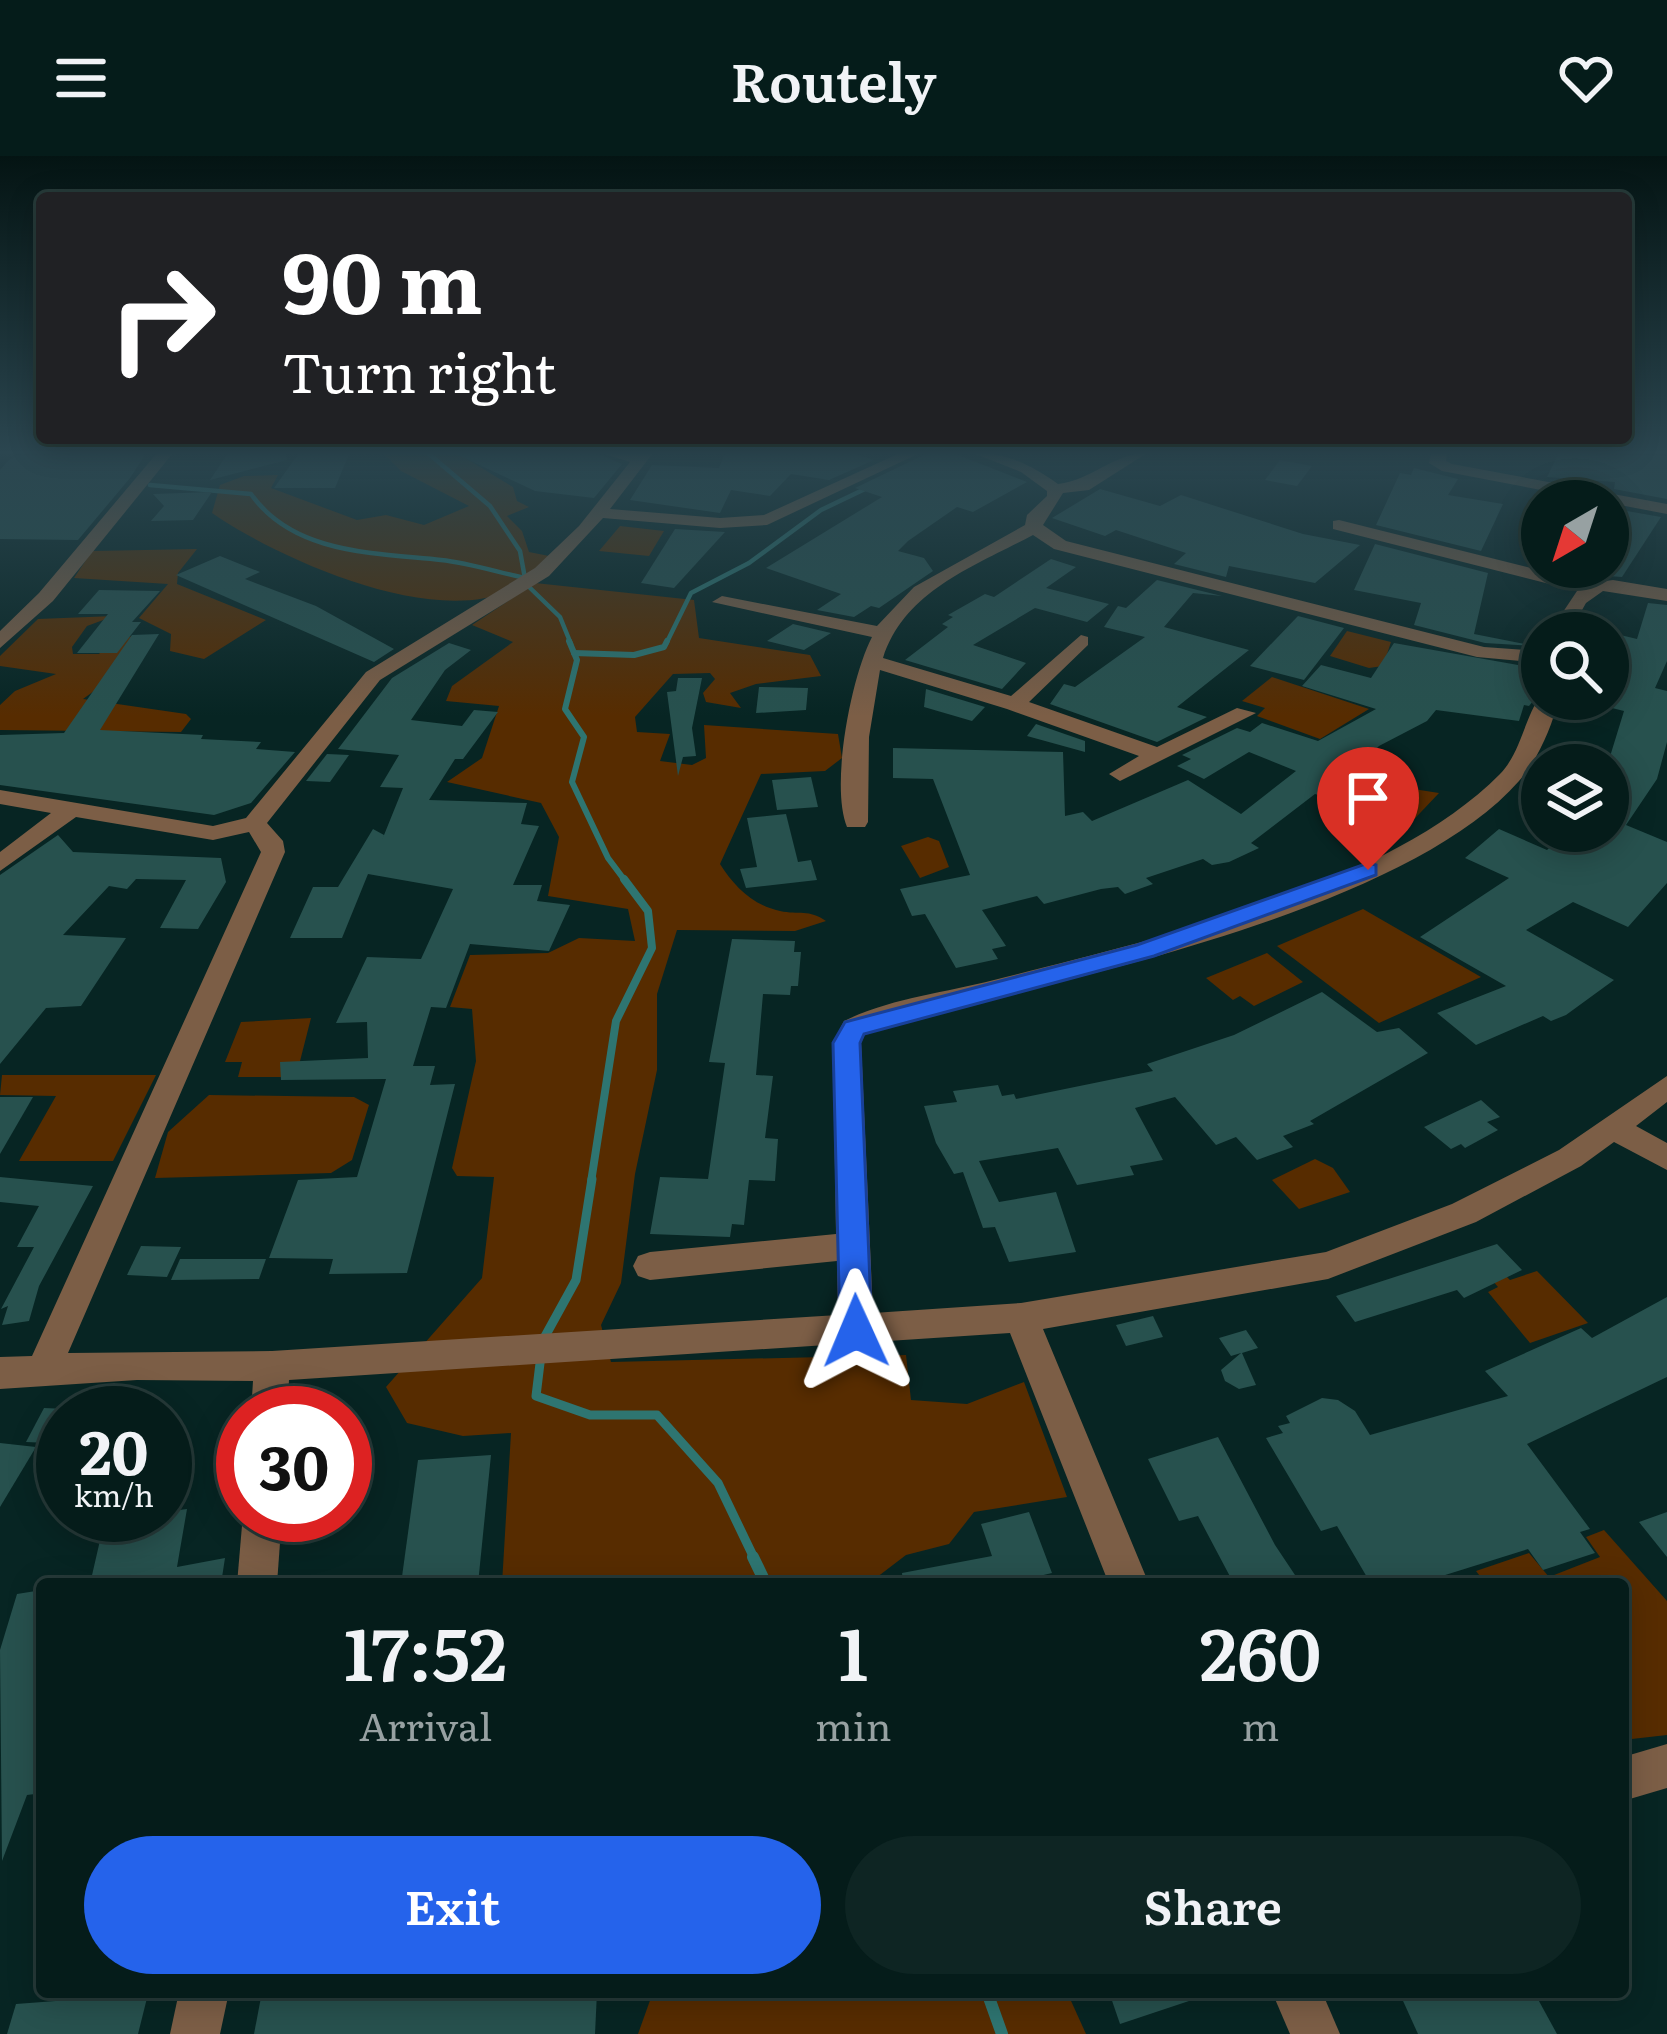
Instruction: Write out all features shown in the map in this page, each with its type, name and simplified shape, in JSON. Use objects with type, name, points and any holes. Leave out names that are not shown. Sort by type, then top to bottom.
[{"type":"street","points":[[0,642],[46,597],[93,541]]},
{"type":"street","points":[[0,797],[212,833],[254,823],[373,676],[542,572],[573,541]]},
{"type":"street","points":[[856,822],[853,779],[883,633],[902,605],[922,590],[1010,541]]},
{"type":"street","points":[[1054,541],[1484,653],[1521,656]]},
{"type":"street","points":[[1399,541],[1521,571]]},
{"type":"street","points":[[1569,612],[1577,595],[1588,588],[1667,595]]},
{"type":"street","points":[[722,602],[883,633]]},
{"type":"street","points":[[1015,704],[1081,641]]},
{"type":"street","points":[[874,662],[1015,704],[1160,755]]},
{"type":"street","points":[[1120,774],[1245,713]]},
{"type":"street","points":[[856,1331],[847,1043],[854,1028],[1146,950],[1368,870],[1448,826],[1506,782],[1522,760],[1539,720]]},
{"type":"street","points":[[0,864],[70,810]]},
{"type":"street","points":[[42,1373],[274,852],[254,823]]},
{"type":"street","points":[[0,1373],[137,1365],[272,1366],[1021,1318],[1328,1265],[1464,1213],[1570,1157],[1667,1087]]},
{"type":"street","points":[[1613,1127],[1667,1158]]},
{"type":"street","points":[[650,1266],[855,1246]]},
{"type":"street","points":[[1021,1318],[1127,1578]]},
{"type":"street","points":[[271,1386],[272,1366]]},
{"type":"street","points":[[257,1578],[260,1542]]},
{"type":"street","points":[[1629,1777],[1667,1766]]},
{"type":"street","points":[[195,2034],[203,1998]]},
{"type":"street","points":[[1300,1998],[1315,2034]]},
{"type":"shaded area","points":[[259,541],[525,541],[529,552],[549,556],[520,585],[481,599],[434,600],[384,591]]},
{"type":"shaded area","points":[[608,541],[658,541],[649,556],[599,551]]},
{"type":"shaded area","points":[[197,549],[178,573],[177,584],[266,620],[204,659],[170,651],[171,634],[139,618],[168,584],[74,578],[92,551]]},
{"type":"shaded area","points":[[535,583],[694,600],[699,638],[810,655],[821,676],[756,684],[730,693],[741,708],[706,702],[703,693],[715,679],[710,673],[673,674],[635,717],[637,732],[670,734],[660,761],[692,765],[706,758],[704,725],[838,734],[842,758],[825,771],[761,774],[720,864],[738,887],[761,904],[826,921],[795,931],[677,930],[657,994],[657,1070],[635,1174],[621,1283],[601,1325],[611,1362],[906,1355],[911,1400],[967,1404],[1024,1382],[1067,1497],[974,1512],[949,1544],[906,1555],[876,1578],[502,1578],[511,1433],[463,1436],[407,1423],[386,1387],[482,1278],[494,1177],[457,1176],[452,1168],[476,1061],[472,1009],[450,1007],[470,955],[548,953],[579,938],[635,941],[628,909],[548,896],[559,837],[541,803],[447,782],[482,758],[499,706],[446,701],[452,686],[513,642],[472,625]]},
{"type":"shaded area","points":[[114,616],[87,626],[72,647],[73,654],[99,654],[109,643],[136,635],[101,686],[83,699],[186,714],[191,719],[181,732],[0,730],[0,705],[15,691],[56,674],[0,666],[0,656],[38,619]]},
{"type":"shaded area","points":[[1347,631],[1391,642],[1383,666],[1369,668],[1330,656]]},
{"type":"shaded area","points":[[1272,677],[1369,709],[1320,739],[1257,716],[1265,708],[1242,701]]},
{"type":"shaded area","points":[[1375,783],[1439,793],[1403,831],[1348,808]]},
{"type":"shaded area","points":[[928,837],[939,841],[949,867],[920,878],[901,846]]},
{"type":"shaded area","points":[[1363,909],[1481,977],[1379,1023],[1277,946]]},
{"type":"shaded area","points":[[1267,953],[1303,982],[1254,1006],[1240,996],[1233,1000],[1206,978]]},
{"type":"shaded area","points":[[311,1018],[298,1069],[285,1077],[238,1077],[242,1062],[225,1062],[241,1022]]},
{"type":"shaded area","points":[[2,1075],[156,1075],[113,1161],[19,1161],[56,1096],[0,1095]]},
{"type":"shaded area","points":[[209,1095],[354,1097],[369,1105],[352,1160],[331,1173],[155,1178],[168,1132]]},
{"type":"shaded area","points":[[1315,1159],[1333,1168],[1350,1192],[1299,1209],[1272,1180]]},
{"type":"shaded area","points":[[1500,1270],[1510,1280],[1537,1271],[1588,1323],[1530,1343],[1488,1292],[1498,1287],[1487,1274]]},
{"type":"shaded area","points":[[1604,1530],[1667,1601],[1667,1735],[1629,1739],[1629,1578],[1481,1578],[1476,1571],[1529,1553],[1549,1577],[1600,1557],[1586,1537]]},
{"type":"shaded area","points":[[651,1998],[1070,1998],[1086,2034],[638,2034]]},
{"type":"building","points":[[668,541],[717,541],[674,588],[641,583]]},
{"type":"building","points":[[811,541],[909,541],[898,551],[924,558],[933,571],[879,608],[871,606],[854,617],[817,610],[841,594],[766,568]]},
{"type":"building","points":[[1148,541],[1337,541],[1360,545],[1315,583],[1229,566],[1226,577],[1174,564],[1186,553]]},
{"type":"building","points":[[1439,541],[1486,541],[1481,551]]},
{"type":"building","points":[[1629,541],[1646,541],[1629,566]]},
{"type":"building","points":[[1375,544],[1488,573],[1474,634],[1521,645],[1485,643],[1414,625],[1421,603],[1354,590]]},
{"type":"building","points":[[220,556],[260,572],[245,579],[316,606],[394,649],[374,662],[176,575]]},
{"type":"building","points":[[1051,559],[1076,567],[1046,588],[1109,604],[1087,622],[1035,608],[973,645],[1026,663],[1002,689],[905,660],[948,627],[942,624],[953,617],[948,615],[985,594],[994,597]]},
{"type":"building","points":[[1157,580],[1222,596],[1193,593],[1164,627],[1249,650],[1177,707],[1207,717],[1157,742],[1050,704],[1064,684],[1075,687],[1145,637],[1104,627],[1118,606],[1126,608]]},
{"type":"building","points":[[99,590],[160,591],[132,622],[141,622],[117,653],[77,653],[108,614],[78,614]]},
{"type":"building","points":[[1648,603],[1667,605],[1667,661],[1655,688],[1667,691],[1667,742],[1657,779],[1629,821],[1629,744],[1614,744],[1621,720],[1629,720],[1629,637],[1637,639]]},
{"type":"building","points":[[1298,616],[1344,628],[1304,680],[1250,666]]},
{"type":"building","points":[[793,624],[831,633],[804,650],[767,641]]},
{"type":"building","points":[[159,634],[100,730],[203,735],[201,739],[261,742],[256,749],[295,752],[251,803],[214,815],[0,785],[0,735],[64,733],[132,635]]},
{"type":"building","points":[[449,643],[471,650],[445,670],[411,720],[462,726],[474,710],[498,712],[463,759],[455,759],[429,800],[527,803],[521,824],[539,826],[513,885],[542,885],[537,901],[570,905],[549,951],[470,944],[446,1008],[431,1007],[413,1066],[435,1066],[430,1085],[455,1084],[407,1273],[329,1274],[333,1259],[269,1258],[298,1180],[357,1177],[386,1079],[281,1080],[280,1062],[368,1058],[367,1022],[336,1023],[367,957],[421,959],[453,889],[368,874],[342,938],[290,938],[313,887],[338,887],[373,829],[384,835],[380,845],[403,788],[380,787],[399,755],[338,749],[392,678]]},
{"type":"building","points":[[1394,643],[1518,665],[1521,715],[1519,721],[1436,710],[1427,721],[1379,746],[1328,798],[1315,794],[1251,843],[1259,848],[1229,862],[1212,865],[1203,859],[1146,878],[1153,884],[1125,894],[1118,887],[1101,889],[1044,904],[1037,896],[982,910],[1006,946],[992,949],[998,959],[956,968],[925,914],[912,916],[900,889],[970,875],[933,779],[893,778],[893,748],[1063,752],[1065,816],[1083,812],[1092,821],[1188,780],[1241,814],[1296,771],[1249,752],[1204,779],[1177,766],[1191,759],[1182,755],[1237,728],[1250,732],[1262,723],[1318,741],[1376,709],[1302,686],[1321,665],[1371,678]]},
{"type":"building","points":[[678,678],[702,678],[692,728],[696,756],[683,757],[678,776],[667,692],[676,691]]},
{"type":"building","points":[[759,687],[808,688],[806,710],[756,713]]},
{"type":"building","points":[[926,689],[985,707],[972,721],[924,707]]},
{"type":"building","points":[[1036,724],[1085,741],[1085,752],[1027,736]]},
{"type":"building","points":[[327,754],[349,755],[330,782],[306,781]]},
{"type":"building","points":[[811,777],[818,807],[777,810],[772,780]]},
{"type":"building","points":[[786,814],[798,862],[811,860],[817,880],[746,888],[740,869],[757,867],[747,818]]},
{"type":"building","points":[[1629,826],[1667,842],[1667,883],[1628,927],[1573,902],[1526,930],[1614,980],[1566,1015],[1551,1021],[1543,1016],[1476,1045],[1437,1013],[1506,986],[1420,937],[1509,878],[1465,858],[1499,829],[1521,839],[1521,852],[1629,852]]},
{"type":"building","points":[[58,835],[73,852],[221,858],[226,882],[198,929],[160,928],[186,880],[136,879],[127,889],[109,886],[63,935],[126,938],[81,1006],[46,1008],[0,1064],[0,875]]},
{"type":"building","points":[[732,939],[795,941],[794,952],[801,952],[798,986],[791,986],[790,995],[763,994],[756,1075],[773,1076],[765,1138],[778,1139],[775,1181],[749,1180],[744,1225],[732,1224],[730,1237],[650,1234],[660,1177],[708,1179],[725,1063],[709,1062]]},
{"type":"building","points":[[1322,992],[1377,1032],[1399,1028],[1428,1053],[1310,1121],[1314,1124],[1283,1136],[1293,1147],[1257,1160],[1236,1137],[1216,1145],[1175,1097],[1135,1108],[1163,1160],[1130,1166],[1134,1175],[1077,1185],[1058,1148],[979,1161],[999,1202],[1056,1192],[1076,1252],[1009,1262],[995,1227],[983,1228],[963,1172],[954,1174],[936,1143],[924,1106],[957,1102],[953,1091],[998,1085],[1002,1096],[1014,1094],[1016,1099],[1153,1071],[1147,1064],[1234,1035]]},
{"type":"building","points":[[0,1097],[33,1097],[0,1154]]},
{"type":"building","points":[[1481,1100],[1500,1117],[1487,1122],[1498,1130],[1465,1148],[1461,1144],[1451,1149],[1424,1127]]},
{"type":"building","points":[[0,1177],[93,1186],[39,1286],[29,1321],[2,1325],[8,1306],[1,1309],[34,1247],[17,1247],[39,1206],[0,1202]]},
{"type":"building","points":[[1497,1244],[1522,1270],[1464,1298],[1457,1290],[1355,1322],[1336,1296]]},
{"type":"building","points":[[141,1246],[181,1247],[167,1277],[127,1275]]},
{"type":"building","points":[[180,1259],[266,1259],[259,1279],[171,1280]]},
{"type":"building","points":[[1667,1297],[1667,1377],[1527,1444],[1590,1529],[1580,1532],[1595,1553],[1543,1570],[1528,1549],[1443,1578],[1367,1578],[1337,1526],[1321,1531],[1266,1438],[1283,1433],[1278,1426],[1290,1423],[1286,1416],[1322,1398],[1338,1400],[1355,1411],[1370,1435],[1508,1396],[1485,1371],[1581,1328],[1592,1338]]},
{"type":"building","points":[[1153,1316],[1163,1337],[1126,1346],[1116,1325]]},
{"type":"building","points":[[1246,1330],[1258,1348],[1242,1353],[1256,1385],[1239,1389],[1225,1381],[1221,1370],[1241,1353],[1231,1356],[1219,1338]]},
{"type":"building","points":[[36,1423],[36,1442],[26,1442]]},
{"type":"building","points":[[1218,1437],[1297,1578],[1231,1578],[1198,1516],[1179,1521],[1148,1459]]},
{"type":"building","points":[[0,1443],[36,1447],[0,1507]]},
{"type":"building","points":[[491,1455],[479,1578],[402,1578],[418,1460]]},
{"type":"building","points":[[1029,1512],[1052,1573],[1031,1578],[902,1578],[902,1573],[992,1556],[981,1524]]},
{"type":"building","points":[[1667,1512],[1667,1557],[1639,1522]]},
{"type":"building","points":[[100,1542],[181,1542],[177,1567],[225,1558],[222,1578],[91,1578]]},
{"type":"building","points":[[36,1591],[36,1790],[27,1795],[2,1861],[0,1650],[17,1594]]},
{"type":"building","points":[[147,1998],[138,2034],[7,2034],[16,2004]]},
{"type":"building","points":[[261,1998],[597,1998],[595,2034],[254,2034]]},
{"type":"building","points":[[1111,1998],[1198,1998],[1120,2024]]},
{"type":"building","points":[[1402,1998],[1537,1998],[1557,2034],[1418,2034]]},
{"type":"waterway","points":[[317,541],[363,552],[462,563],[525,578]]},
{"type":"waterway","points":[[513,541],[525,578]]},
{"type":"waterway","points":[[666,644],[691,593],[749,563],[779,541]]},
{"type":"waterway","points":[[525,578],[560,617],[571,644]]},
{"type":"waterway","points":[[569,641],[574,653]]},
{"type":"waterway","points":[[574,653],[634,655],[664,647],[667,641]]},
{"type":"waterway","points":[[574,653],[577,660],[565,709],[584,737],[572,782],[608,858],[626,882]]},
{"type":"waterway","points":[[591,1182],[616,1021],[652,948],[648,911],[624,879]]},
{"type":"waterway","points":[[543,1340],[576,1280],[592,1179]]},
{"type":"waterway","points":[[541,1355],[536,1396],[590,1415],[657,1415],[718,1483],[755,1560]]},
{"type":"waterway","points":[[753,1557],[763,1578]]},
{"type":"waterway","points":[[989,1998],[1002,2034]]},
{"type":"route","points":[[856,1331],[847,1043],[854,1028],[1146,950],[1368,870]]}]
